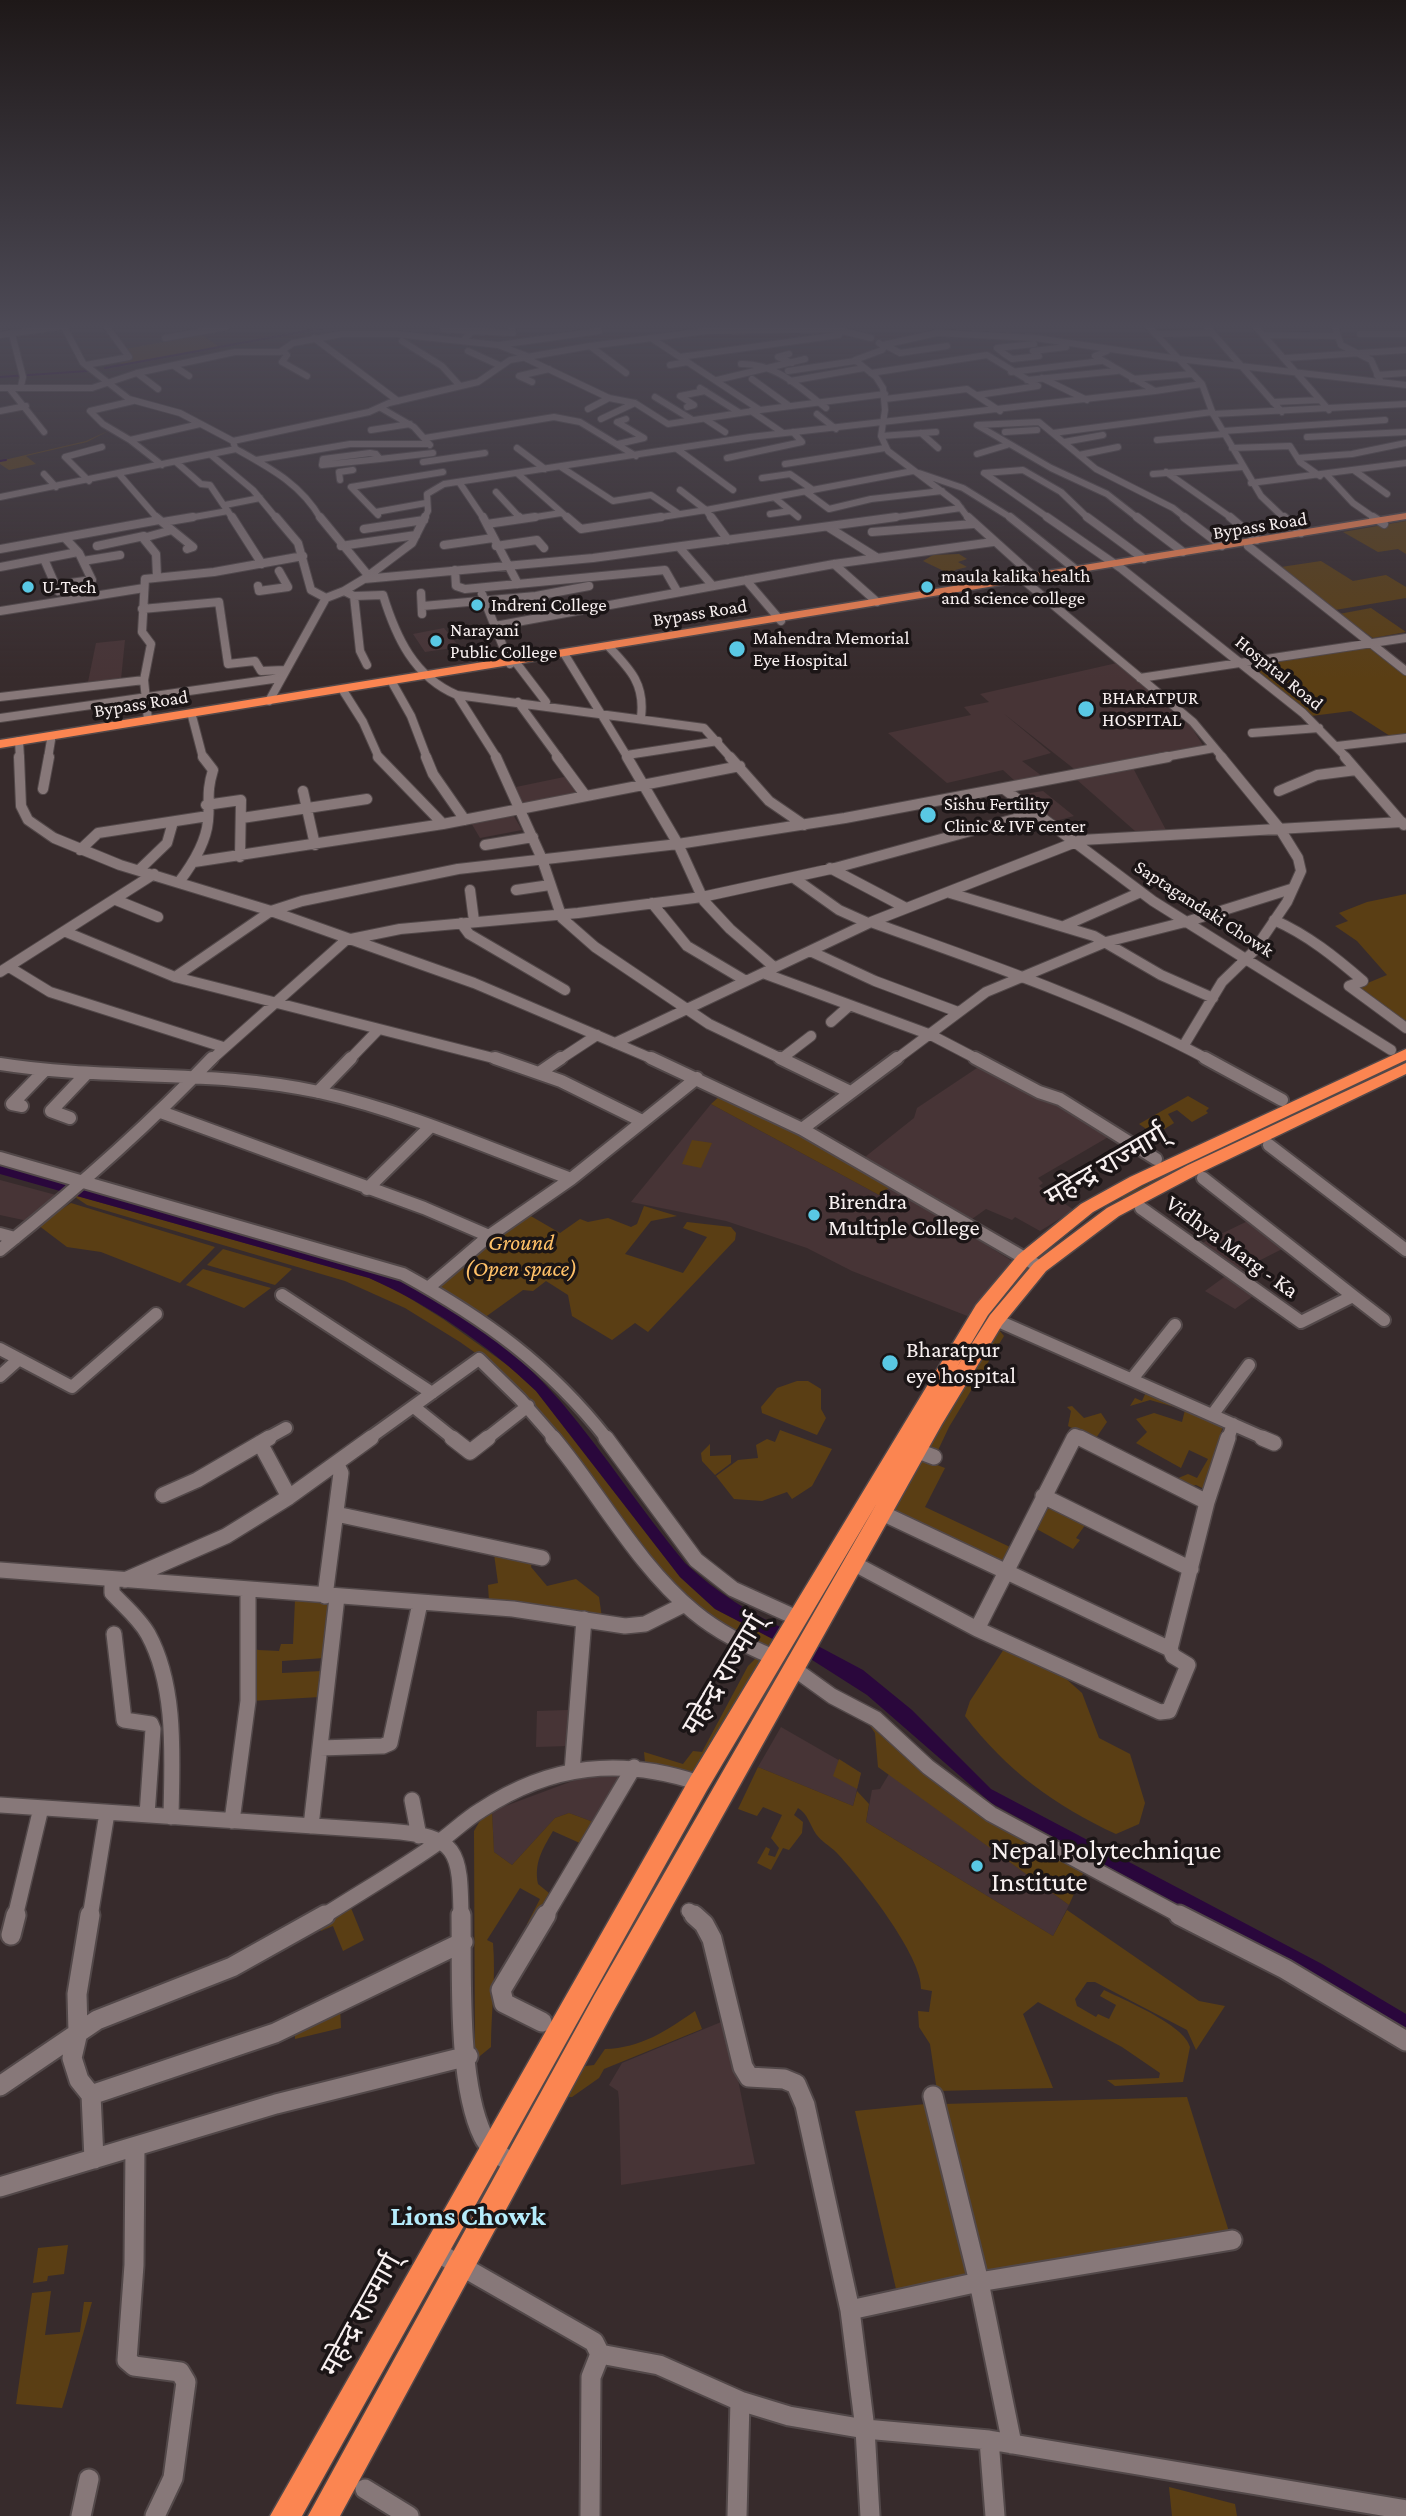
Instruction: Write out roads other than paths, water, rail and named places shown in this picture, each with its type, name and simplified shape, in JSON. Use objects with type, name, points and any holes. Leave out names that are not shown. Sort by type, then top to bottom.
[{"type":"highway","name":"Bypass Road","points":[[0,746],[231,706],[1406,518]]},
{"type":"highway","name":"Bypass Road","points":[[1115,565],[1381,522]]},
{"type":"highway","name":"Bypass Road","points":[[779,620],[1030,579]]},
{"type":"highway","name":"Bypass Road","points":[[512,662],[681,635]]},
{"type":"highway","name":"Bypass Road","points":[[18,743],[51,740],[425,677]]},
{"type":"highway","name":"महेन्द्र राज्मार्ग्","points":[[285,2516],[447,2258],[785,1659],[795,1621],[982,1310],[1024,1259],[1062,1226],[1117,1191],[1398,1052]]},
{"type":"highway","name":"महेन्द्र राज्मार्ग्","points":[[503,2157],[699,1783],[785,1659],[815,1633],[882,1513],[926,1454],[996,1320],[1041,1267],[1087,1228],[1132,1201],[1406,1068]]},
{"type":"highway","name":"महेन्द्र राज्मार्ग्","points":[[323,2516],[447,2258]]},
{"type":"street","points":[[136,444],[162,465]]},
{"type":"street","points":[[248,466],[347,444]]},
{"type":"street","points":[[429,444],[446,482]]},
{"type":"street","points":[[619,444],[636,456]]},
{"type":"street","points":[[269,701],[326,598],[344,591],[400,554],[416,535],[424,520],[428,511],[427,494],[446,482],[518,474],[707,444]]},
{"type":"street","points":[[727,458],[791,444]]},
{"type":"street","points":[[884,444],[961,508],[973,524],[1030,579],[1193,722],[1280,829],[1301,866],[1299,878],[1274,920],[1253,952],[1228,974],[1184,1045]]},
{"type":"street","points":[[934,444],[938,448]]},
{"type":"street","points":[[1067,444],[1096,469],[1173,508],[1222,546]]},
{"type":"street","points":[[1230,444],[1251,483],[1269,507],[1301,533]]},
{"type":"street","points":[[1332,444],[1340,455]]},
{"type":"street","points":[[1298,458],[1340,455],[1398,444]]},
{"type":"street","points":[[0,497],[211,455],[234,445],[287,478],[311,501],[366,577]]},
{"type":"street","points":[[977,454],[1007,445],[1107,494],[1183,552]]},
{"type":"street","points":[[1232,448],[1290,446],[1298,458],[1324,475],[1353,503],[1381,522]]},
{"type":"street","points":[[89,481],[65,457],[102,447]]},
{"type":"street","points":[[1079,455],[1118,447]]},
{"type":"street","points":[[517,448],[545,470]]},
{"type":"street","points":[[785,464],[885,448]]},
{"type":"street","points":[[677,449],[733,489]]},
{"type":"street","points":[[380,460],[376,454],[370,453],[323,459],[322,465],[485,453]]},
{"type":"street","points":[[211,455],[260,498],[298,543],[311,590],[326,598]]},
{"type":"street","points":[[340,480],[338,473],[342,472],[435,457]]},
{"type":"street","points":[[176,462],[201,484],[210,485],[262,564]]},
{"type":"street","points":[[1251,483],[1406,463]]},
{"type":"street","points":[[1395,465],[1406,470]]},
{"type":"street","points":[[561,467],[613,501],[651,495],[679,514]]},
{"type":"street","points":[[1153,474],[1242,467]]},
{"type":"street","points":[[996,483],[984,473],[1023,470],[1060,492],[1144,559]]},
{"type":"street","points":[[1355,471],[1387,494]]},
{"type":"street","points":[[426,503],[377,514],[351,487],[443,472]]},
{"type":"street","points":[[518,474],[580,529],[706,510],[914,472],[946,479],[963,489],[1020,525],[1078,571]]},
{"type":"street","points":[[1166,472],[1242,525],[1252,543],[1406,671]]},
{"type":"street","points":[[762,478],[803,473]]},
{"type":"street","points":[[44,474],[56,487]]},
{"type":"street","points":[[120,474],[161,521],[193,547],[187,549]]},
{"type":"street","points":[[793,476],[829,509],[900,495],[942,491]]},
{"type":"street","points":[[459,482],[487,524],[519,584]]},
{"type":"street","points":[[985,485],[996,483]]},
{"type":"street","name":"Hospital Road","points":[[996,483],[1115,565],[1319,728],[1404,825]]},
{"type":"street","points":[[963,489],[974,487]]},
{"type":"street","points":[[680,490],[706,510],[728,540]]},
{"type":"street","points":[[496,492],[521,519]]},
{"type":"street","points":[[900,495],[912,506]]},
{"type":"street","points":[[0,549],[161,521],[227,508],[260,498]]},
{"type":"street","points":[[775,498],[798,517]]},
{"type":"street","points":[[366,577],[509,566],[679,547],[961,508]]},
{"type":"street","points":[[771,514],[790,511]]},
{"type":"street","points":[[487,524],[561,513]]},
{"type":"street","points":[[364,529],[424,520]]},
{"type":"street","points":[[872,532],[973,524]]},
{"type":"street","points":[[828,527],[876,557]]},
{"type":"street","points":[[97,546],[172,530]]},
{"type":"street","points":[[341,545],[416,535]]},
{"type":"street","points":[[144,536],[156,554],[157,576]]},
{"type":"street","points":[[56,585],[92,580],[78,552],[65,538]]},
{"type":"street","points":[[444,545],[537,540],[544,548]]},
{"type":"street","points":[[495,626],[834,564],[993,542]]},
{"type":"street","points":[[22,545],[29,562]]},
{"type":"street","points":[[679,547],[712,585]]},
{"type":"street","points":[[0,568],[78,552]]},
{"type":"street","points":[[83,561],[120,555]]},
{"type":"street","points":[[148,720],[144,680],[151,644],[142,632],[145,579],[303,556]]},
{"type":"street","points":[[44,559],[62,600]]},
{"type":"street","points":[[834,564],[877,603]]},
{"type":"street","points":[[455,570],[456,586],[479,587],[662,570],[667,571],[668,580],[677,591]]},
{"type":"street","points":[[279,571],[288,583]]},
{"type":"street","points":[[258,586],[259,591],[309,580]]},
{"type":"street","points":[[746,580],[779,620]]},
{"type":"street","points":[[421,593],[422,610],[536,596],[589,586]]},
{"type":"street","points":[[479,587],[512,662],[546,702],[544,705]]},
{"type":"street","points":[[0,611],[144,588]]},
{"type":"street","points":[[344,591],[354,596],[383,595],[390,620],[433,686],[457,695],[698,725],[709,731],[769,801],[804,825]]},
{"type":"street","points":[[354,596],[356,633],[367,665]]},
{"type":"street","points":[[142,609],[219,603],[228,664],[255,662],[261,671],[282,674]]},
{"type":"street","points":[[1140,678],[1236,661],[1406,638]]},
{"type":"street","points":[[610,648],[642,684],[644,700],[640,717]]},
{"type":"street","points":[[565,655],[678,844],[702,897],[768,970],[849,1006],[931,1035],[1039,1092],[1060,1099],[1156,1159]]},
{"type":"street","points":[[0,718],[230,686],[282,674]]},
{"type":"street","points":[[0,697],[144,680]]},
{"type":"street","points":[[393,684],[411,716],[433,774],[465,820]]},
{"type":"street","points":[[230,686],[231,706]]},
{"type":"street","points":[[344,692],[363,722],[380,761],[443,824]]},
{"type":"street","points":[[457,695],[488,740],[521,809],[542,859],[558,914],[595,947],[687,1009],[850,1092]]},
{"type":"street","points":[[518,702],[585,794]]},
{"type":"street","points":[[178,882],[194,862],[207,811],[213,770],[204,762],[192,716]]},
{"type":"street","points":[[1252,733],[1319,728]]},
{"type":"street","points":[[1337,746],[1406,738]]},
{"type":"street","points":[[43,789],[42,777],[51,752],[51,740]]},
{"type":"street","points":[[627,755],[718,741]]},
{"type":"street","points":[[18,743],[19,798],[24,814],[35,827],[80,850],[271,911],[474,984],[697,1078],[802,1129],[1041,1267]]},
{"type":"street","points":[[175,977],[271,911],[458,869],[678,844],[804,825],[1214,748]]},
{"type":"street","points":[[194,862],[443,824],[585,794],[740,766]]},
{"type":"street","points":[[1279,791],[1317,775],[1356,770]]},
{"type":"street","name":"Saptagandaki Chowk","points":[[1004,789],[1033,814],[1141,892],[1398,1052]]},
{"type":"street","points":[[303,791],[315,845]]},
{"type":"street","points":[[242,818],[367,799]]},
{"type":"street","points":[[80,850],[98,833],[173,822],[241,800],[240,857]]},
{"type":"street","points":[[0,1250],[65,1200],[161,1112],[189,1079],[223,1047],[346,940],[400,929],[702,897],[831,869],[1033,814]]},
{"type":"street","points":[[139,870],[167,843],[173,822]]},
{"type":"street","points":[[615,1043],[870,923],[1089,839],[1404,825]]},
{"type":"street","points":[[485,845],[533,837]]},
{"type":"street","points":[[831,869],[905,908]]},
{"type":"street","points":[[4,970],[154,874]]},
{"type":"street","points":[[794,878],[839,910],[1023,976],[1184,1045],[1282,1100]]},
{"type":"street","points":[[516,890],[550,885]]},
{"type":"street","points":[[802,1129],[986,992],[1106,942],[1189,921],[1291,889]]},
{"type":"street","points":[[470,890],[474,921]]},
{"type":"street","points":[[1064,926],[1141,892]]},
{"type":"street","points":[[950,893],[1064,926],[1106,942],[1160,975],[1213,998]]},
{"type":"street","points":[[116,900],[158,917]]},
{"type":"street","points":[[652,904],[687,946],[746,981]]},
{"type":"street","points":[[1274,920],[1305,932],[1363,981],[1349,986],[1406,1027]]},
{"type":"street","points":[[461,923],[468,933],[565,990]]},
{"type":"street","points":[[66,932],[130,961],[175,977],[278,1001],[378,1030],[435,1041],[539,1073],[642,1121]]},
{"type":"street","points":[[810,951],[875,981],[958,1012]]},
{"type":"street","points":[[4,970],[50,992],[223,1047]]},
{"type":"street","points":[[831,1022],[849,1006]]},
{"type":"street","points":[[318,1092],[378,1030]]},
{"type":"street","points":[[539,1073],[597,1035]]},
{"type":"street","points":[[781,1059],[811,1036]]},
{"type":"street","points":[[0,1064],[44,1071],[254,1082],[318,1092],[392,1112],[571,1179]]},
{"type":"street","points":[[22,1106],[12,1104],[44,1071]]},
{"type":"street","points":[[70,1118],[51,1111],[87,1073]]},
{"type":"street","points":[[428,1288],[489,1236],[571,1179],[697,1078]]},
{"type":"street","points":[[161,1112],[489,1236]]},
{"type":"street","points":[[367,1189],[431,1126]]},
{"type":"street","points":[[1269,1145],[1406,1250]]},
{"type":"street","points":[[0,1158],[403,1274],[428,1288],[484,1323],[535,1360],[556,1381],[629,1469],[664,1522],[699,1563],[726,1584],[795,1621]]},
{"type":"street","name":"Vidhya Marg - Ka","points":[[1141,1208],[1301,1322],[1353,1296],[1203,1178]]},
{"type":"street","points":[[0,1234],[15,1238]]},
{"type":"street","points":[[282,1295],[432,1393]]},
{"type":"street","points":[[1353,1296],[1384,1320]]},
{"type":"street","points":[[0,1349],[72,1387],[116,1352],[156,1314]]},
{"type":"street","points":[[996,1320],[1274,1443]]},
{"type":"street","points":[[1132,1379],[1175,1325]]},
{"type":"street","points":[[0,1376],[19,1359]]},
{"type":"street","points":[[171,1817],[171,1739],[157,1659],[148,1633],[112,1593],[119,1580],[226,1536],[337,1465],[480,1359],[528,1406],[653,1568],[685,1604],[719,1631],[785,1659],[832,1696],[876,1720],[928,1767],[990,1814],[1068,1858],[1285,1969],[1406,2041]]},
{"type":"street","points":[[1213,1414],[1249,1364]]},
{"type":"street","points":[[414,1407],[470,1452],[528,1406]]},
{"type":"street","points":[[853,1563],[977,1629],[1160,1712],[1170,1711],[1188,1665],[1173,1656],[1170,1649],[1207,1502],[1233,1424]]},
{"type":"street","points":[[163,1495],[197,1480],[286,1428]]},
{"type":"street","points":[[977,1629],[1075,1435],[1207,1502]]},
{"type":"street","points":[[260,1443],[289,1497]]},
{"type":"street","points":[[311,1826],[320,1748],[341,1473],[337,1465]]},
{"type":"street","points":[[1043,1496],[1191,1569]]},
{"type":"street","points":[[882,1513],[1170,1649]]},
{"type":"street","points":[[336,1514],[541,1558]]},
{"type":"street","points":[[0,1570],[513,1609],[635,1626],[685,1604]]},
{"type":"street","points":[[232,1821],[248,1701],[248,1590]]},
{"type":"street","points":[[320,1748],[383,1746],[390,1743],[420,1603]]},
{"type":"street","points":[[572,1772],[584,1619]]},
{"type":"street","points":[[114,1634],[124,1720],[151,1724],[153,1729],[147,1815]]},
{"type":"street","points":[[542,2022],[504,2003],[501,1990],[634,1767]]},
{"type":"street","points":[[0,2086],[97,2020],[205,1980],[266,1949],[441,1841],[463,1819],[509,1794],[572,1772],[634,1767],[699,1783]]},
{"type":"street","points":[[412,1800],[419,1836]]},
{"type":"street","points":[[0,1805],[311,1826],[419,1836],[441,1841],[457,1860],[474,2116],[482,2137],[503,2157]]},
{"type":"street","points":[[11,1935],[41,1808]]},
{"type":"street","points":[[94,2159],[91,2095],[79,2080],[72,2059],[78,2032],[77,1994],[107,1812]]},
{"type":"street","points":[[689,1911],[704,1924],[712,1939],[743,2067],[749,2077],[784,2080],[796,2084],[801,2093],[850,2310],[865,2429],[870,2516]]},
{"type":"street","points":[[91,2095],[275,2034],[310,2014],[463,1942]]},
{"type":"street","points":[[0,2188],[276,2104],[468,2056]]},
{"type":"street","points":[[933,2096],[979,2281],[1013,2444]]},
{"type":"street","points":[[135,2147],[134,2265],[127,2360],[134,2366],[180,2372],[186,2382],[173,2478],[155,2516]]},
{"type":"street","points":[[850,2310],[979,2281],[1232,2240]]},
{"type":"street","points":[[447,2258],[594,2342],[600,2354],[591,2377],[590,2516]]},
{"type":"street","points":[[600,2354],[659,2365],[740,2401],[789,2416],[865,2429],[989,2440],[1398,2511]]},
{"type":"street","points":[[737,2516],[740,2401]]},
{"type":"street","points":[[989,2440],[995,2516]]},
{"type":"street","points":[[80,2516],[89,2479]]},
{"type":"street","points":[[365,2489],[409,2516]]},
{"type":"waterway","points":[[0,461],[6,460]]},
{"type":"place","name":"U-Tech","points":[[28,587]]},
{"type":"place","name":"maula kalika health and science college","points":[[927,587]]},
{"type":"place","name":"Indreni College","points":[[477,605]]},
{"type":"place","name":"Narayani Public College","points":[[436,641]]},
{"type":"place","name":"Mahendra Memorial Eye Hospital","points":[[737,649]]},
{"type":"place","name":"BHARATPUR HOSPITAL","points":[[1086,709]]},
{"type":"place","name":"Sishu Fertility Clinic & IVF center","points":[[928,815]]},
{"type":"place","name":"Birendra Multiple College","points":[[814,1215]]},
{"type":"place","name":"Bharatpur eye hospital","points":[[890,1363]]},
{"type":"place","name":"Nepal Polytechnique Institute","points":[[977,1866]]},
{"type":"district","name":"Lions Chowk","points":[[468,2216]]},
{"type":"park label","name":"Ground (Open space)","points":[[521,1256]]}]
